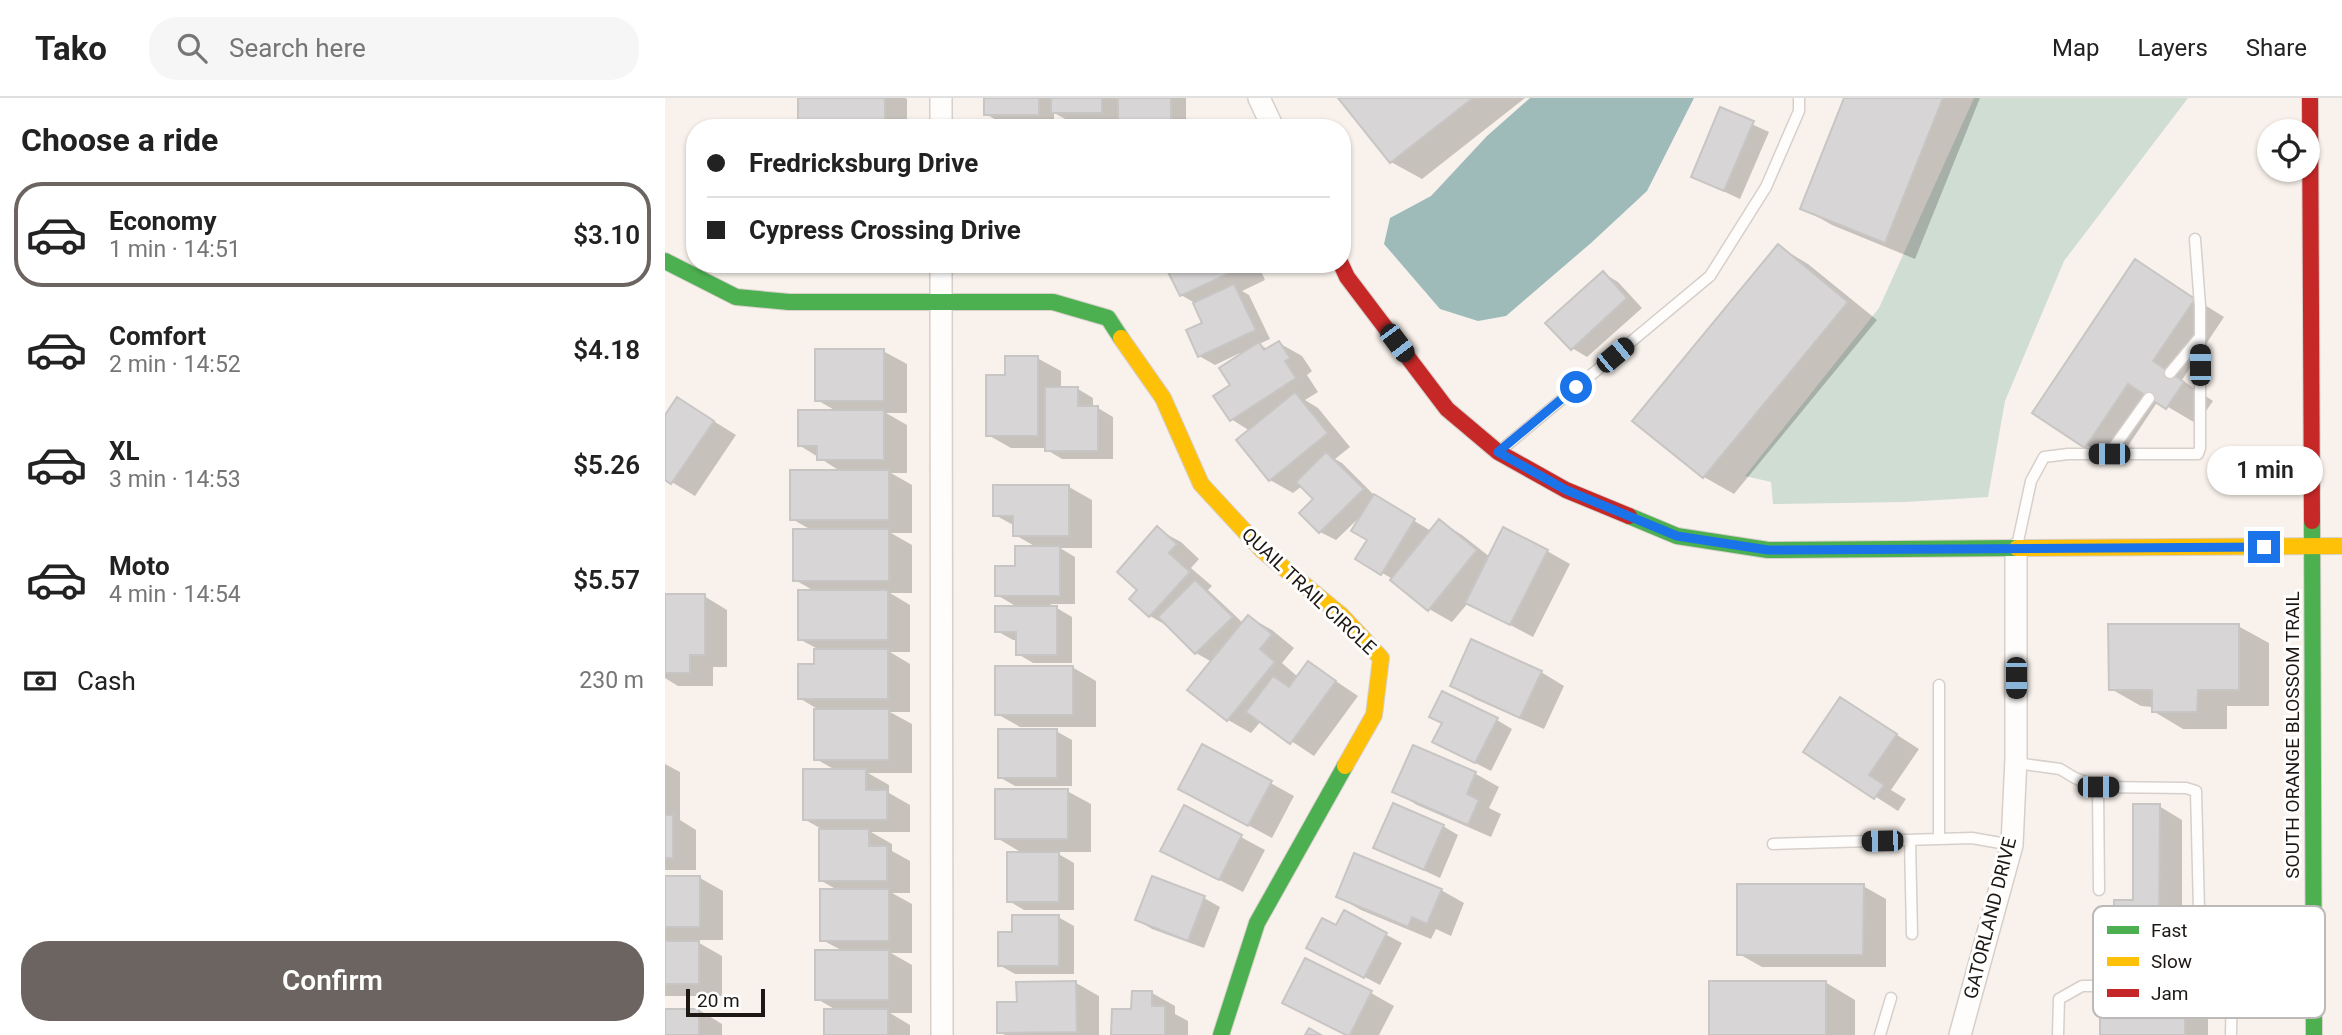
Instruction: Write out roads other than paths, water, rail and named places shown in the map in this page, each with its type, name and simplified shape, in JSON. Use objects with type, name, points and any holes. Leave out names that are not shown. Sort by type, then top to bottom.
[{"type":"street","points":[[941,98],[941,119]]},
{"type":"street","points":[[1259,98],[1269,119]]},
{"type":"street","name":"SOUTH ORANGE BLOSSOM TRAIL","points":[[2310,98],[2314,906]]},
{"type":"street","name":"QUAIL TRAIL CIRCLE","points":[[665,261],[686,272]]},
{"type":"street","name":"QUAIL TRAIL CIRCLE","points":[[689,273],[736,297],[789,303],[1053,303],[1108,318],[1163,398],[1201,484],[1262,550],[1341,615],[1381,658],[1374,715],[1299,845],[1258,923],[1221,1035]]},
{"type":"street","points":[[941,273],[942,1035]]},
{"type":"street","points":[[1345,273],[1447,409],[1498,452],[1566,490],[1677,536],[1768,550],[2342,546]]},
{"type":"street","name":"GATORLAND DRIVE","points":[[1960,1035],[2012,845],[2016,763],[2016,549]]},
{"type":"lane","points":[[1498,452],[1710,276],[1766,187],[1799,111],[1799,98]]},
{"type":"lane","points":[[2016,549],[2031,481],[2043,457],[2068,454],[2198,454],[2200,337],[2195,239]]},
{"type":"lane","points":[[2170,373],[2200,337]]},
{"type":"lane","points":[[2109,454],[2149,398]]},
{"type":"lane","points":[[1938,685],[1938,839]]},
{"type":"lane","points":[[2016,763],[2060,769],[2098,787],[2186,788],[2196,791],[2199,906]]},
{"type":"lane","points":[[2098,787],[2099,890]]},
{"type":"lane","points":[[1773,844],[1972,838],[2012,845]]},
{"type":"lane","points":[[1910,840],[1912,934]]},
{"type":"lane","points":[[2057,1035],[2059,999],[2082,986],[2093,986]]},
{"type":"lane","points":[[1880,1035],[1891,998]]},
{"type":"water","points":[[1530,98],[1694,98],[1647,191],[1506,316],[1478,321],[1440,309],[1384,244],[1390,218],[1431,196],[1487,136]]}]
